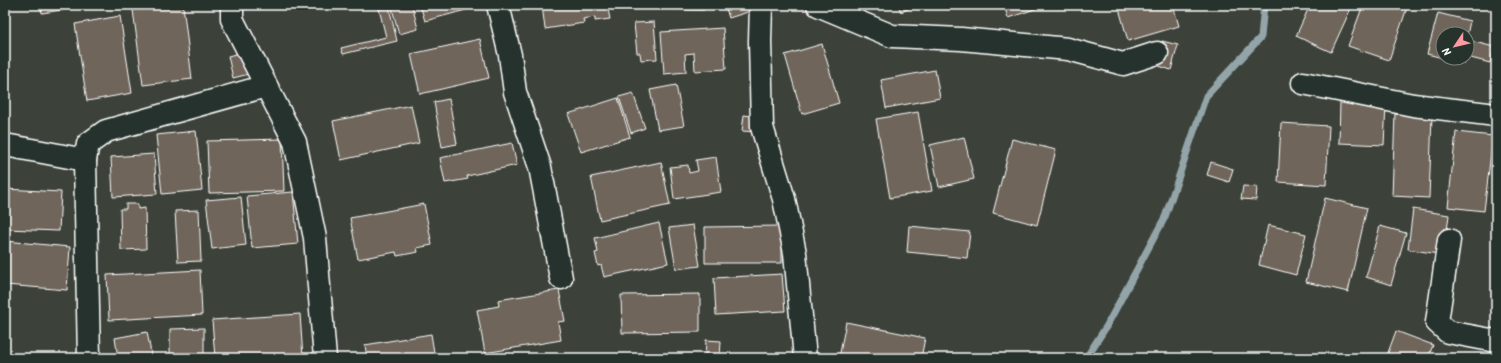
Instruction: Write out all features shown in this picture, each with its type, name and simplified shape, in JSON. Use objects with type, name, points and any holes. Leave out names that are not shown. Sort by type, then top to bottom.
[{"type":"street","points":[[232,5],[232,18],[295,142],[315,238],[325,358]]},
{"type":"street","points":[[498,5],[510,55],[515,92],[540,167],[561,278]]},
{"type":"street","points":[[761,5],[760,41],[762,127],[784,199],[795,253],[804,358]]},
{"type":"street","points":[[818,5],[892,36],[961,39],[1068,49],[1123,64],[1157,53]]},
{"type":"street","points":[[1303,83],[1413,105],[1496,114]]},
{"type":"street","points":[[89,358],[85,160],[88,144],[106,131],[266,86]]},
{"type":"street","points":[[5,145],[85,160]]},
{"type":"street","points":[[1449,240],[1436,322],[1448,332],[1496,341]]},
{"type":"building","points":[[40,5],[81,5],[81,7],[42,13]]},
{"type":"building","points":[[183,5],[192,79],[143,85],[133,10]]},
{"type":"building","points":[[391,5],[412,5],[418,29],[399,34]]},
{"type":"building","points":[[420,5],[484,5],[425,21]]},
{"type":"building","points":[[542,5],[607,5],[610,19],[595,21],[595,17],[583,19],[584,23],[545,29]]},
{"type":"building","points":[[639,5],[704,5],[704,10],[639,9]]},
{"type":"building","points":[[725,5],[752,5],[754,10],[729,18]]},
{"type":"building","points":[[898,5],[917,5],[901,12]]},
{"type":"building","points":[[1004,5],[1037,5],[1038,8],[1008,18]]},
{"type":"building","points":[[1118,5],[1173,5],[1179,26],[1128,41]]},
{"type":"building","points":[[1310,5],[1352,6],[1331,52],[1296,36]]},
{"type":"building","points":[[1363,5],[1408,5],[1389,60],[1348,46]]},
{"type":"building","points":[[389,7],[397,41],[343,54],[341,48],[386,37],[379,9]]},
{"type":"building","points":[[1438,13],[1470,21],[1469,26],[1435,26],[1435,56],[1427,54]]},
{"type":"building","points":[[120,16],[132,93],[87,101],[75,24]]},
{"type":"building","points":[[654,22],[657,59],[641,60],[640,53],[637,53],[634,23]]},
{"type":"building","points":[[723,28],[726,69],[695,71],[694,53],[685,54],[686,72],[664,74],[661,32]]},
{"type":"building","points":[[480,39],[489,78],[420,94],[411,54]]},
{"type":"building","points":[[1162,41],[1178,45],[1171,70],[1156,65]]},
{"type":"building","points":[[1475,42],[1494,47],[1490,63],[1475,59]]},
{"type":"building","points":[[822,44],[839,103],[802,114],[785,55]]},
{"type":"building","points":[[244,52],[249,74],[233,78],[228,56]]},
{"type":"building","points":[[935,70],[940,98],[886,108],[881,80]]},
{"type":"building","points":[[676,85],[684,126],[658,130],[650,90]]},
{"type":"building","points":[[633,93],[645,128],[631,133],[619,97]]},
{"type":"building","points":[[618,98],[630,137],[581,152],[568,114]]},
{"type":"building","points":[[449,99],[457,144],[442,147],[434,102]]},
{"type":"building","points":[[1340,102],[1386,104],[1384,145],[1339,143]]},
{"type":"building","points":[[411,105],[419,143],[341,160],[333,121]]},
{"type":"building","points":[[918,112],[932,191],[890,198],[876,119]]},
{"type":"building","points":[[1395,114],[1432,116],[1429,198],[1392,196]]},
{"type":"building","points":[[744,115],[760,117],[758,132],[742,131]]},
{"type":"building","points":[[1281,123],[1329,126],[1326,185],[1278,182]]},
{"type":"building","points":[[196,131],[202,190],[162,194],[156,135]]},
{"type":"building","points":[[1456,132],[1493,136],[1484,211],[1448,207]]},
{"type":"building","points":[[964,137],[974,179],[939,187],[930,145]]},
{"type":"building","points":[[282,139],[284,191],[209,193],[207,141]]},
{"type":"building","points":[[1012,139],[1056,150],[1037,225],[993,213]]},
{"type":"building","points":[[512,143],[517,165],[467,176],[468,179],[445,183],[440,158]]},
{"type":"building","points":[[154,154],[157,194],[113,197],[111,157]]},
{"type":"building","points":[[716,157],[721,192],[674,199],[670,167],[688,165],[689,173],[698,171],[696,160]]},
{"type":"building","points":[[661,162],[670,205],[600,220],[591,177]]},
{"type":"building","points":[[1211,162],[1233,169],[1229,182],[1207,175]]},
{"type":"building","points":[[1243,186],[1257,187],[1256,200],[1241,199]]},
{"type":"building","points":[[5,189],[61,192],[59,231],[5,229]]},
{"type":"building","points":[[293,192],[298,244],[252,248],[247,196]]},
{"type":"building","points":[[241,197],[246,245],[212,249],[206,200]]},
{"type":"building","points":[[1325,198],[1367,208],[1348,292],[1306,282]]},
{"type":"building","points":[[126,204],[138,204],[138,209],[145,208],[146,249],[121,250],[120,209],[126,209]]},
{"type":"building","points":[[424,204],[432,245],[417,248],[418,252],[397,256],[396,252],[358,259],[350,218]]},
{"type":"building","points":[[1413,209],[1449,215],[1444,255],[1408,249]]},
{"type":"building","points":[[199,210],[201,261],[178,262],[175,211]]},
{"type":"building","points":[[659,223],[668,263],[604,277],[601,265],[598,266],[595,253],[598,252],[595,238]]},
{"type":"building","points":[[693,225],[700,266],[676,269],[669,228]]},
{"type":"building","points":[[1268,225],[1306,234],[1296,275],[1259,265]]},
{"type":"building","points":[[782,226],[782,263],[705,263],[705,227]]},
{"type":"building","points":[[909,226],[970,232],[967,258],[907,252]]},
{"type":"building","points":[[1380,226],[1406,233],[1391,285],[1366,277]]},
{"type":"building","points":[[5,241],[70,247],[67,290],[5,285]]},
{"type":"building","points":[[200,270],[202,315],[109,320],[107,275]]},
{"type":"building","points":[[782,274],[785,311],[716,315],[714,278]]},
{"type":"building","points":[[559,290],[565,321],[558,322],[561,340],[485,353],[477,310],[499,306],[498,300]]},
{"type":"building","points":[[700,294],[700,332],[622,333],[621,295]]},
{"type":"building","points":[[300,314],[303,358],[215,358],[212,320]]},
{"type":"building","points":[[846,322],[925,338],[921,358],[839,358]]},
{"type":"building","points":[[204,328],[204,358],[170,358],[170,329]]},
{"type":"building","points":[[1396,331],[1433,345],[1428,358],[1386,358]]},
{"type":"building","points":[[147,332],[152,358],[118,358],[115,338]]},
{"type":"building","points":[[431,334],[435,358],[367,358],[365,345]]},
{"type":"building","points":[[706,340],[721,341],[720,358],[705,358]]},
{"type":"waterway","points":[[1086,358],[1106,327],[1165,217],[1206,96],[1261,37],[1264,5]]}]
